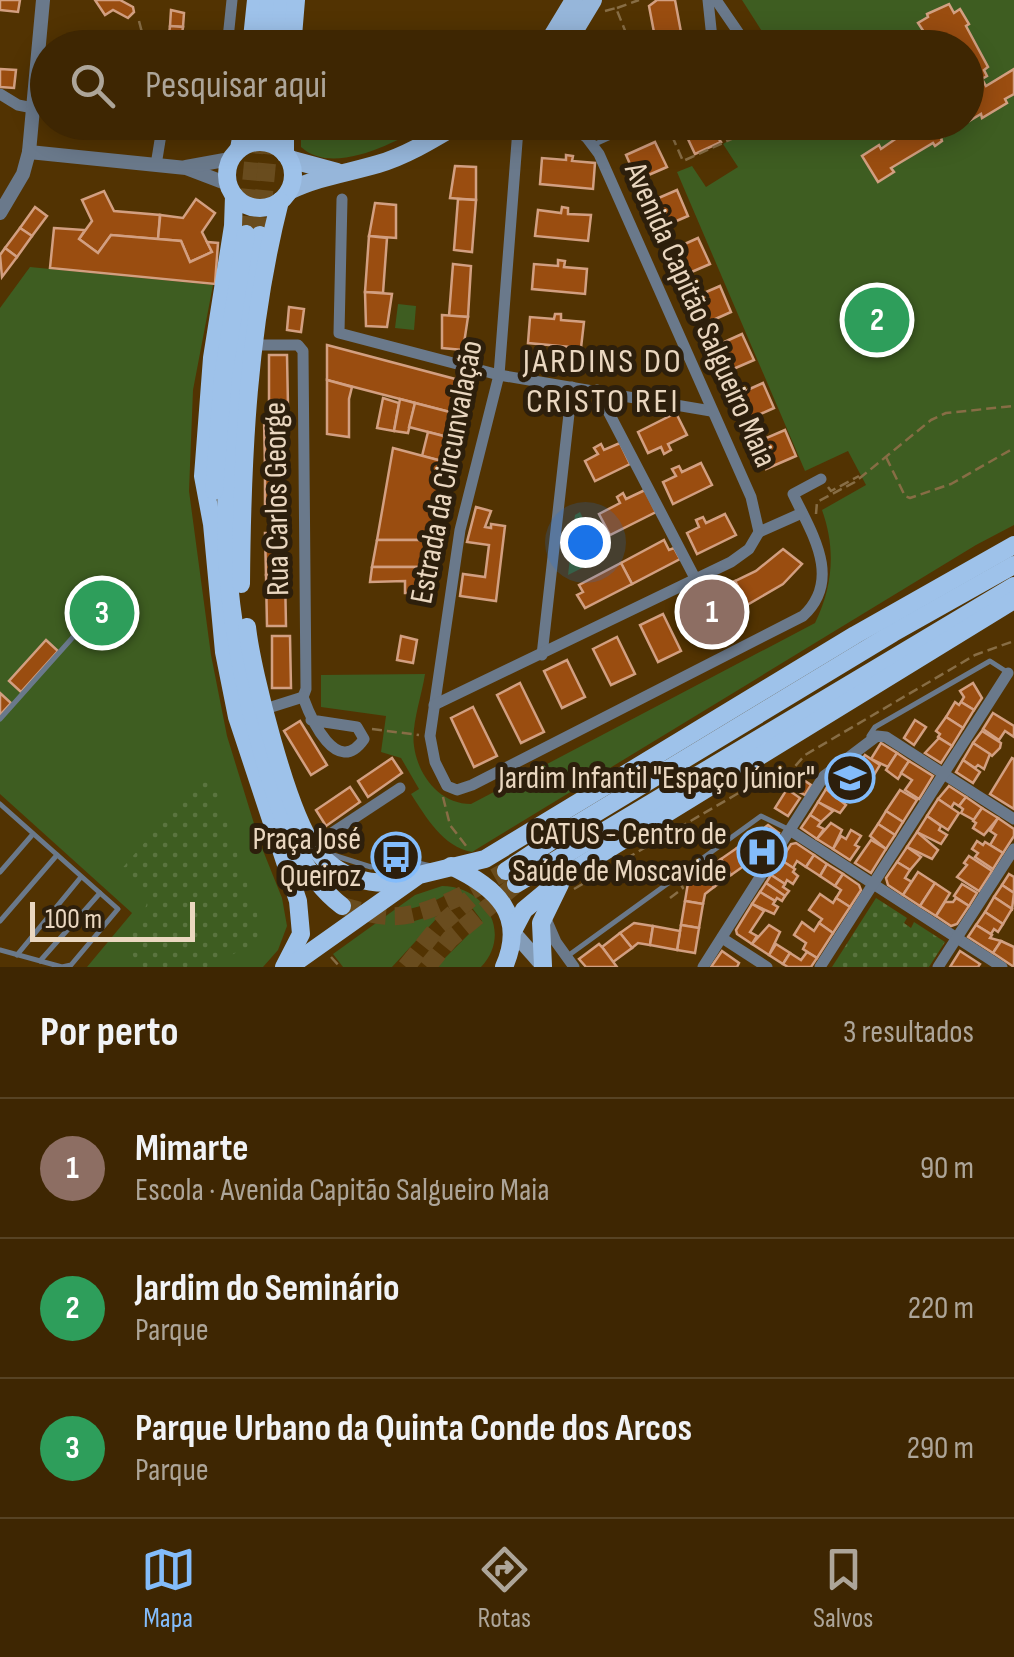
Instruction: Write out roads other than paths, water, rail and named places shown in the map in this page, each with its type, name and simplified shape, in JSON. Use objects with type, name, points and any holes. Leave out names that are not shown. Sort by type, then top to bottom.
[{"type":"highway","points":[[254,30],[256,0]]},
{"type":"highway","points":[[266,30],[269,0]]},
{"type":"highway","points":[[280,30],[283,0]]},
{"type":"highway","points":[[294,30],[296,0]]},
{"type":"highway","points":[[240,140],[234,154],[230,190],[234,219],[216,331],[203,476],[212,524],[224,652],[236,717],[298,901],[300,934],[287,967]]},
{"type":"highway","points":[[241,584],[244,439],[254,344],[292,170],[286,140]]},
{"type":"highway","points":[[234,154],[263,142],[287,157]]},
{"type":"highway","points":[[230,190],[243,204],[256,208],[284,196]]},
{"type":"highway","points":[[212,524],[223,376],[253,234],[226,520],[239,657],[312,846],[352,878],[393,882],[484,859],[855,635],[1014,545]]},
{"type":"highway","points":[[229,481],[258,713],[293,844],[316,884],[342,906]]},
{"type":"highway","points":[[1014,565],[806,686],[511,877],[1014,586]]},
{"type":"highway","points":[[504,967],[524,910],[1014,600]]},
{"type":"highway","points":[[445,867],[479,879],[495,894],[514,931]]},
{"type":"highway","points":[[287,967],[420,875]]},
{"type":"highway","points":[[544,966],[544,915],[565,885]]},
{"type":"main road","points":[[562,30],[584,4]]},
{"type":"main road","points":[[572,30],[584,4]]},
{"type":"main road","points":[[284,196],[338,172],[396,157],[428,140]]},
{"type":"main road","points":[[287,157],[338,172]]},
{"type":"main road","points":[[514,931],[544,966]]},
{"type":"street","points":[[40,30],[43,0]]},
{"type":"street","points":[[229,30],[232,0]]},
{"type":"street","points":[[708,0],[711,30]]},
{"type":"street","points":[[716,0],[736,30]]},
{"type":"street","points":[[0,94],[30,107]]},
{"type":"street","points":[[0,212],[23,174],[30,140]]},
{"type":"street","points":[[156,165],[160,140]]},
{"type":"street","name":"Estrada da Circunvalação","points":[[524,140],[499,374],[462,517],[434,705],[430,736],[441,778],[454,790],[472,785],[796,622],[815,602],[824,576],[822,557],[802,513]]},
{"type":"street","name":"Avenida Capitão Salgueiro Maia","points":[[587,140],[593,145],[755,508],[758,532]]},
{"type":"street","points":[[29,152],[186,168],[230,190]]},
{"type":"street","points":[[186,168],[234,154]]},
{"type":"street","points":[[342,199],[339,334],[499,374],[712,411]]},
{"type":"street","name":"Rua Carlos George","points":[[254,344],[298,345],[303,351],[306,689],[302,697],[311,720],[326,743],[345,751],[362,744],[364,734],[357,727],[311,720]]},
{"type":"street","points":[[542,655],[572,386]]},
{"type":"street","points":[[598,390],[696,580]]},
{"type":"street","points":[[434,705],[745,553],[758,532],[802,513],[793,494],[821,479]]},
{"type":"street","points":[[820,967],[1008,673]]},
{"type":"street","points":[[258,713],[302,697]]},
{"type":"street","points":[[704,967],[824,776],[877,736],[886,737],[1014,819]]},
{"type":"street","points":[[312,846],[400,788]]},
{"type":"street","points":[[791,831],[1002,967]]},
{"type":"street","points":[[938,967],[1014,849]]},
{"type":"street","points":[[544,915],[556,942],[571,962]]},
{"type":"street","points":[[722,938],[767,967]]},
{"type":"lane","points":[[593,145],[604,140]]},
{"type":"lane","points":[[0,719],[82,628]]},
{"type":"lane","points":[[862,746],[875,728],[990,661],[1008,673]]},
{"type":"lane","points":[[0,804],[118,909],[73,963],[62,967],[0,950]]},
{"type":"lane","points":[[0,818],[7,810]]},
{"type":"lane","points":[[571,962],[762,816],[791,831]]},
{"type":"lane","points":[[0,872],[34,834]]},
{"type":"lane","points":[[312,846],[371,867],[418,863],[445,867]]},
{"type":"lane","points":[[0,921],[57,855]]},
{"type":"lane","points":[[17,955],[82,877]]},
{"type":"lane","points":[[40,961],[100,893]]},
{"type":"tunnel","points":[[246,234],[255,140]]},
{"type":"tunnel","points":[[260,235],[269,140]]},
{"type":"tunnel","points":[[342,906],[388,916],[418,913],[506,871]]},
{"type":"tunnel","points":[[427,967],[450,939],[516,884]]},
{"type":"tunnel","points":[[406,967],[439,926],[470,899]]},
{"type":"place","name":"Jardim do Seminário","points":[[877,320]]},
{"type":"place","name":"Mimarte","points":[[712,612]]},
{"type":"place","name":"Parque Urbano da Quinta Conde dos Arcos","points":[[102,613]]},
{"type":"place","name":"Jardim Infantil \"Espaço Júnior\"","points":[[850,778]]},
{"type":"place","name":"CATUS - Centro de Saúde de Moscavide","points":[[762,852]]},
{"type":"place","name":"Praça José Queiroz","points":[[396,857]]},
{"type":"district","name":"JARDINS DO CRISTO REI","points":[[603,381]]}]
